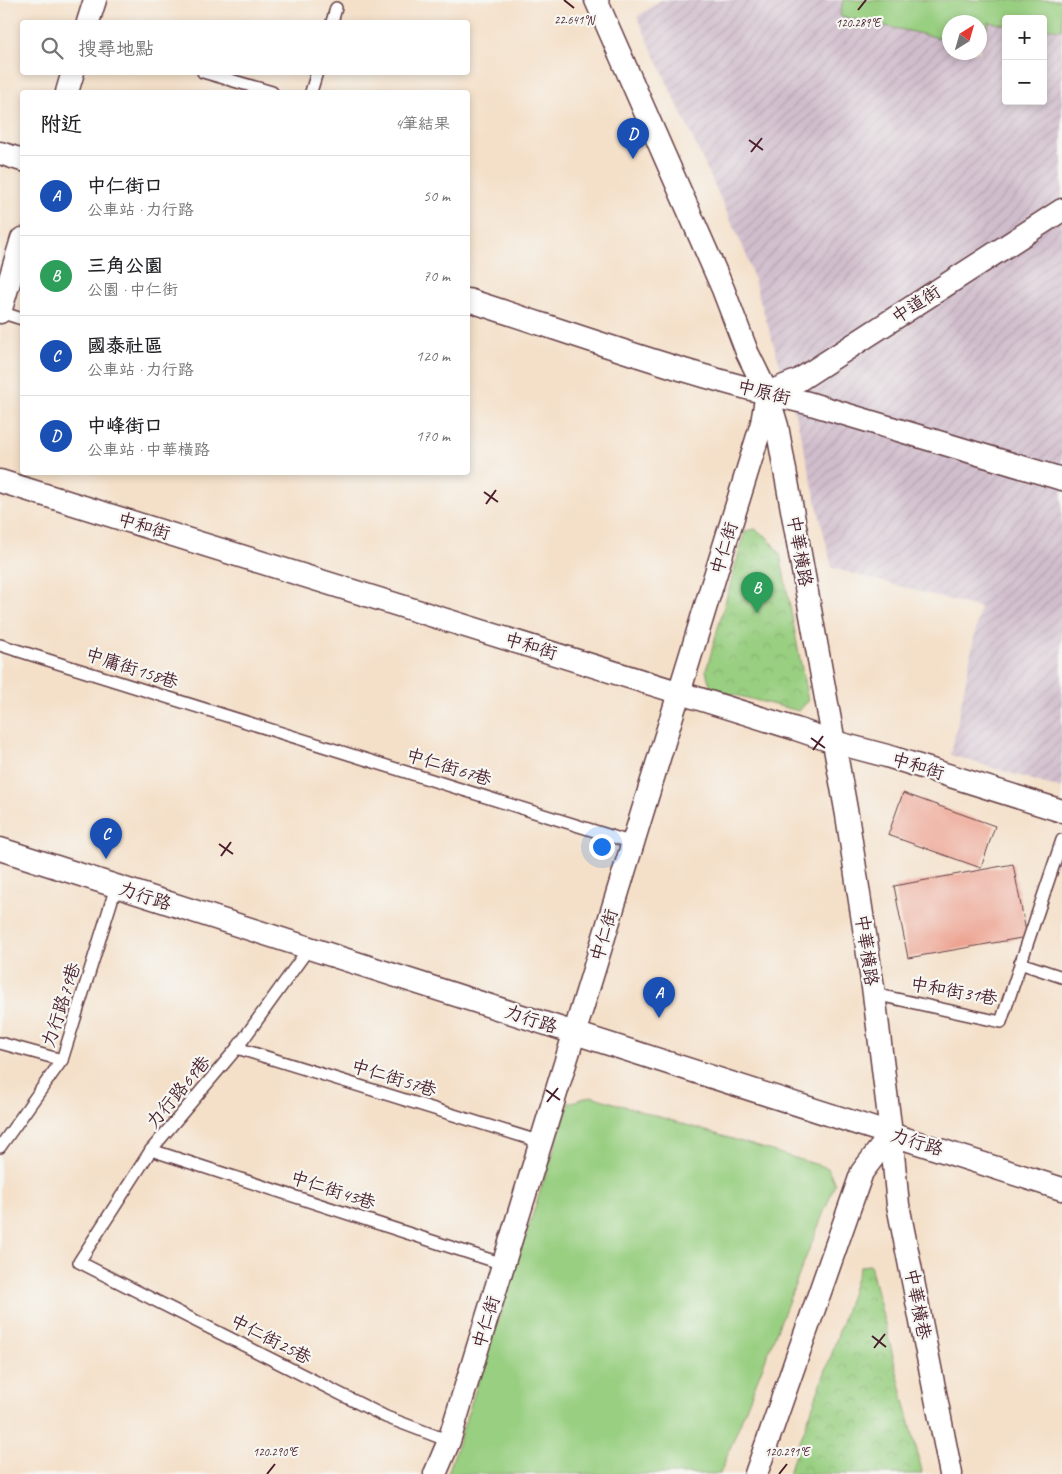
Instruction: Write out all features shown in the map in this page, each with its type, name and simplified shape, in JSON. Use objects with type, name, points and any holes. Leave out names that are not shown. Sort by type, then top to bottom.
[{"type":"street","points":[[89,20],[95,0]]},
{"type":"street","name":"中華橫路","points":[[596,0],[720,281],[747,352],[767,394],[777,426],[847,815],[874,994],[891,1134]]},
{"type":"street","points":[[68,90],[72,75]]},
{"type":"street","points":[[0,153],[20,159]]},
{"type":"street","name":"中道街","points":[[767,394],[799,380],[1062,210]]},
{"type":"street","points":[[0,312],[20,246]]},
{"type":"street","name":"中原街","points":[[470,301],[708,377],[767,394],[808,403],[1062,479]]},
{"type":"street","name":"中仁街","points":[[435,1474],[449,1441],[633,843],[762,423],[767,394]]},
{"type":"street","name":"中和街","points":[[0,481],[834,742],[887,756],[1062,811]]},
{"type":"street","name":"力行路","points":[[0,850],[1062,1189]]},
{"type":"street","points":[[756,1474],[862,1172],[891,1134]]},
{"type":"street","name":"中華橫巷","points":[[891,1134],[898,1205],[951,1474]]},
{"type":"lane","points":[[333,20],[336,8]]},
{"type":"lane","points":[[213,75],[265,90]]},
{"type":"lane","points":[[312,90],[316,75]]},
{"type":"lane","points":[[0,312],[20,318]]},
{"type":"lane","name":"中庸街158巷","points":[[0,645],[254,725]]},
{"type":"lane","name":"中仁街67巷","points":[[254,725],[633,843]]},
{"type":"lane","name":"中和街31巷","points":[[874,994],[1000,1022],[1062,840]]},
{"type":"lane","name":"力行路79巷","points":[[0,1147],[62,1060],[116,886]]},
{"type":"lane","name":"力行路69巷","points":[[79,1262],[151,1150],[237,1048],[309,948]]},
{"type":"lane","points":[[1020,963],[1062,977]]},
{"type":"lane","points":[[0,1043],[62,1060]]},
{"type":"lane","name":"中仁街57巷","points":[[237,1048],[541,1142]]},
{"type":"lane","name":"中仁街43巷","points":[[151,1150],[503,1264]]},
{"type":"lane","name":"中仁街25巷","points":[[79,1262],[386,1417],[449,1441]]},
{"type":"shaded area","points":[[661,0],[843,0],[840,16],[942,38],[942,60],[987,60],[987,27],[989,22],[1002,24],[1002,105],[1047,105],[1047,28],[1062,30],[1062,789],[951,755],[980,608],[832,568],[798,424],[746,254],[637,17]]},
{"type":"green space","points":[[843,0],[1062,0],[1062,30],[1047,28],[1047,15],[1002,15],[1002,24],[989,22],[987,27],[987,15],[942,15],[942,38],[840,16]]},
{"type":"green space","points":[[755,529],[766,536],[780,554],[808,701],[799,711],[711,689],[706,671],[745,531]]},
{"type":"green space","points":[[591,1096],[828,1168],[835,1184],[720,1474],[448,1474],[569,1103]]},
{"type":"green space","points":[[870,1265],[922,1471],[921,1474],[788,1474],[831,1356],[860,1266]]},
{"type":"building","points":[[903,793],[995,826],[981,868],[888,835]]},
{"type":"building","points":[[1013,864],[1027,937],[908,958],[894,886]]},
{"type":"place","name":"中峰街口","points":[[633,159]]},
{"type":"place","name":"三角公園","points":[[757,613]]},
{"type":"place","name":"國泰社區","points":[[106,859]]},
{"type":"place","name":"中仁街口","points":[[659,1018]]}]
